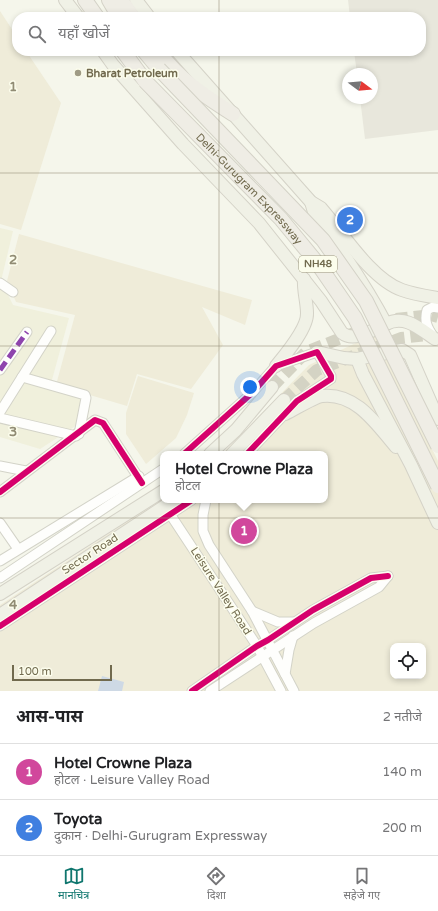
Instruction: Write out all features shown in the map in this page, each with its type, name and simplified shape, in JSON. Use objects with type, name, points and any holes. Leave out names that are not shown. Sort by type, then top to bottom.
[{"type":"highway","points":[[85,0],[93,12]]},
{"type":"highway","points":[[109,0],[116,12]]},
{"type":"highway","points":[[120,0],[129,12]]},
{"type":"highway","name":"Delhi-Gurugram Expressway","points":[[126,56],[145,81],[281,219],[318,264],[355,318],[438,486]]},
{"type":"highway","name":"Delhi-Gurugram Expressway","points":[[148,56],[322,240],[366,301],[438,446]]},
{"type":"highway","points":[[162,56],[184,80],[233,114]]},
{"type":"main road","points":[[65,0],[74,12]]},
{"type":"main road","points":[[136,0],[145,12]]},
{"type":"main road","points":[[107,56],[183,144],[259,223],[321,301],[342,333],[347,337],[354,337],[392,321],[402,320],[413,324],[436,340]]},
{"type":"main road","points":[[181,56],[311,202],[321,208],[370,268],[383,280],[401,290],[438,298]]},
{"type":"main road","points":[[311,202],[314,212],[349,261],[376,304],[386,324]]},
{"type":"main road","points":[[276,366],[294,343],[303,328],[308,315],[304,279]]},
{"type":"main road","points":[[317,352],[344,358],[357,359],[402,350],[407,353],[437,414]]},
{"type":"main road","points":[[357,359],[363,374],[411,465],[438,523]]},
{"type":"main road","points":[[213,451],[236,430],[272,387]]},
{"type":"main road","points":[[285,414],[320,396],[336,397],[352,402],[366,412],[411,465]]},
{"type":"main road","points":[[235,451],[284,400]]},
{"type":"main road","points":[[0,594],[160,493]]},
{"type":"main road","points":[[0,615],[169,503]]},
{"type":"street","points":[[0,283],[13,292]]},
{"type":"street","points":[[436,340],[427,327],[425,319],[427,310],[433,307],[438,308]]},
{"type":"street","points":[[0,412],[51,331]]},
{"type":"street","points":[[0,370],[27,332]]},
{"type":"street","points":[[187,451],[253,392],[276,366],[317,352],[331,376],[331,379],[297,401],[250,451]]},
{"type":"street","points":[[22,376],[85,395],[86,398],[77,435]]},
{"type":"street","points":[[0,418],[77,435]]},
{"type":"street","points":[[0,492],[95,420],[103,423],[140,480]]},
{"type":"street","points":[[0,466],[26,471]]},
{"type":"street","points":[[0,560],[140,480],[160,470]]},
{"type":"street","points":[[0,578],[140,480]]},
{"type":"street","name":"Sector Road","points":[[0,626],[187,503]]},
{"type":"street","name":"Leisure Valley Road","points":[[205,503],[203,515],[203,531],[209,545],[252,611],[294,691]]},
{"type":"street","name":"Leisure Valley Road","points":[[170,514],[257,646],[281,691]]},
{"type":"street","points":[[0,523],[18,549]]},
{"type":"street","points":[[192,691],[257,646],[313,610],[371,578],[388,576],[378,587],[314,623],[210,691]]},
{"type":"street","points":[[252,611],[278,622],[293,622]]},
{"type":"street","points":[[285,674],[293,636]]},
{"type":"shaded area","points":[[348,0],[438,0],[438,130],[365,139],[361,104],[378,104],[378,68],[356,68],[355,56],[426,56],[426,12],[349,12]]},
{"type":"shaded area","points":[[0,11],[12,29],[12,56],[29,56],[61,103],[21,230],[0,224]]},
{"type":"shaded area","points":[[0,228],[13,231],[1,281],[13,305],[69,318],[50,387],[85,397],[77,425],[40,449],[0,437]]},
{"type":"shaded area","points":[[19,234],[252,300],[245,325],[202,307],[223,345],[191,389],[137,374],[127,406],[56,385],[75,315],[16,302],[7,281]]},
{"type":"shaded area","points":[[375,334],[438,461],[438,691],[0,691],[0,605],[160,500],[160,503],[328,503],[328,451],[225,451],[309,365]]},
{"type":"shaded area","points":[[138,376],[194,393],[187,415],[176,438],[146,464],[126,434],[126,413]]},
{"type":"shaded area","points":[[102,676],[124,682],[122,691],[98,691]]},
{"type":"tunnel","points":[[396,319],[431,315],[438,317]]},
{"type":"tunnel","points":[[272,387],[306,352],[354,333]]},
{"type":"tunnel","points":[[284,400],[317,370],[401,338],[435,334]]},
{"type":"marked path","points":[[0,370],[27,332]]},
{"type":"cycle path","points":[[187,451],[253,392],[276,366],[317,352],[331,376],[331,379],[297,401],[250,451]]},
{"type":"cycle path","points":[[0,492],[95,420],[103,423],[142,483]]},
{"type":"cycle path","points":[[0,626],[187,503]]},
{"type":"cycle path","points":[[192,691],[257,646],[313,610],[371,578],[388,576]]},
{"type":"place","name":"Bharat Petroleum","points":[[78,73]]},
{"type":"place","name":"Toyota","points":[[350,220]]},
{"type":"place","name":"Hotel Crowne Plaza","points":[[244,531]]}]
